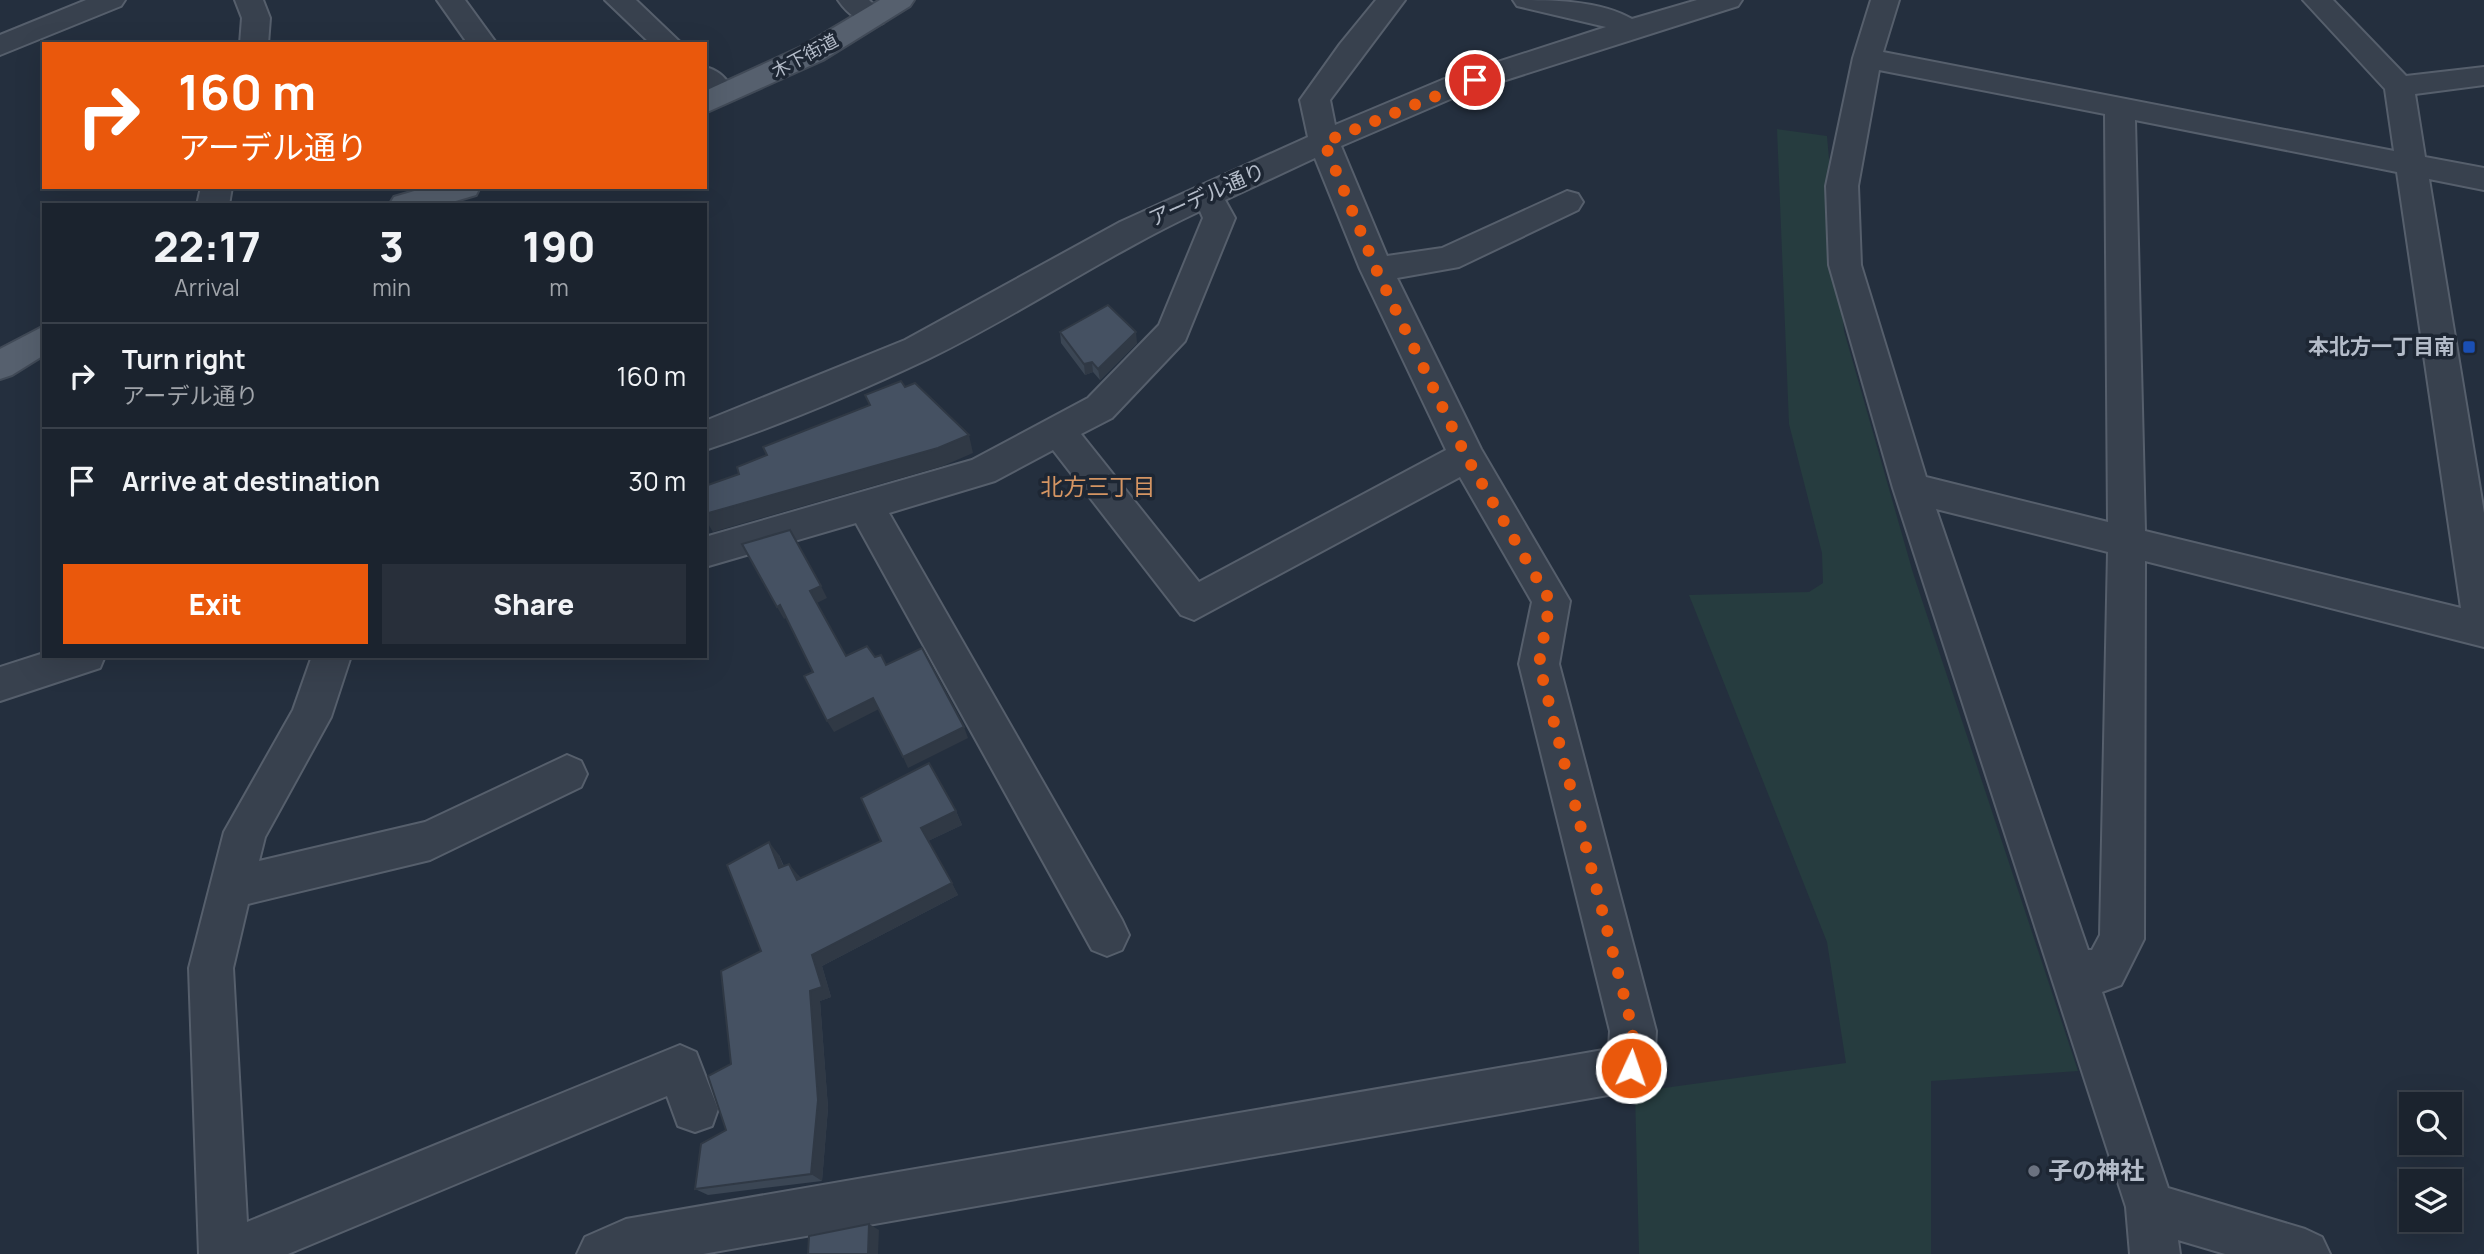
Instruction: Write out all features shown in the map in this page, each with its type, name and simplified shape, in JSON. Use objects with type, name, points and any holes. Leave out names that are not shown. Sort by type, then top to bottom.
[{"type":"main road","name":"木下街道","points":[[709,88],[813,53],[863,8],[900,0]]},
{"type":"main road","points":[[412,203],[458,189]]},
{"type":"main road","points":[[0,366],[42,339]]},
{"type":"street","points":[[0,46],[111,0]]},
{"type":"street","points":[[249,0],[256,18],[254,42]]},
{"type":"street","points":[[451,0],[482,42]]},
{"type":"street","points":[[619,0],[666,42]]},
{"type":"street","points":[[602,1254],[626,1243],[1631,1068],[1633,1031],[1539,664],[1550,601],[1466,456],[1376,269],[1324,142],[1315,100],[1350,50],[1391,0]]},
{"type":"street","points":[[1527,0],[1612,18],[1628,29]]},
{"type":"street","name":"アーデル通り","points":[[707,435],[814,394],[917,349],[1131,230],[1324,142],[1451,88],[1628,29],[1728,0]]},
{"type":"street","points":[[1885,0],[1867,58],[1842,186],[1845,265],[1911,488],[2150,1207],[2155,1254]]},
{"type":"street","points":[[1911,488],[2484,630],[2399,86],[2317,0]]},
{"type":"street","points":[[1867,58],[2484,179]]},
{"type":"street","points":[[2399,86],[2484,76]]},
{"type":"street","points":[[2074,974],[2105,970],[2122,939],[2127,541],[2120,107]]},
{"type":"street","points":[[707,551],[982,471],[1100,408],[1173,332],[1219,218],[1218,212],[1205,196]]},
{"type":"street","points":[[1376,269],[1448,259],[1567,202]]},
{"type":"street","points":[[1058,430],[1194,604],[1466,456]]},
{"type":"street","points":[[866,506],[1107,935]]},
{"type":"street","points":[[0,684],[80,658]]},
{"type":"street","points":[[331,658],[311,717],[245,832],[211,968],[226,1254],[680,1068],[695,1109]]},
{"type":"street","points":[[232,888],[430,840],[568,774]]},
{"type":"street","points":[[2150,1207],[2305,1254]]},
{"type":"green space","points":[[1777,129],[1827,136],[1844,331],[1913,573],[2078,1071],[1931,1081],[1931,1254],[1639,1254],[1635,1092],[1846,1063],[1827,942],[1689,595],[1809,592],[1823,583],[1822,553],[1789,424]]},
{"type":"building","points":[[1108,305],[1136,332],[1098,369],[1092,362],[1084,364],[1060,332]]},
{"type":"building","points":[[901,381],[905,387],[915,383],[969,435],[938,448],[707,513],[707,485],[739,474],[737,467],[767,455],[763,447],[870,405],[865,395]]},
{"type":"building","points":[[790,530],[821,586],[810,591],[846,656],[867,646],[875,657],[881,655],[886,665],[922,648],[964,727],[903,757],[873,698],[827,721],[804,676],[813,672],[780,605],[777,607],[742,544]]},
{"type":"building","points":[[929,763],[956,811],[921,828],[952,883],[812,955],[822,987],[810,991],[818,1100],[811,1174],[695,1189],[701,1144],[726,1130],[708,1076],[731,1064],[721,971],[761,951],[727,865],[769,842],[779,868],[789,864],[797,880],[881,841],[861,798]]},
{"type":"building","points":[[869,1224],[868,1254],[808,1254],[809,1236]]},
{"type":"place","name":"本北方一丁目南","points":[[2469,347]]},
{"type":"place","name":"子の神社","points":[[2034,1171]]},
{"type":"district","name":"北方三丁目","points":[[1098,487]]},
{"type":"route","points":[[1475,80],[1324,142],[1376,269],[1466,456],[1550,601],[1539,664],[1633,1031],[1631,1068]]}]
